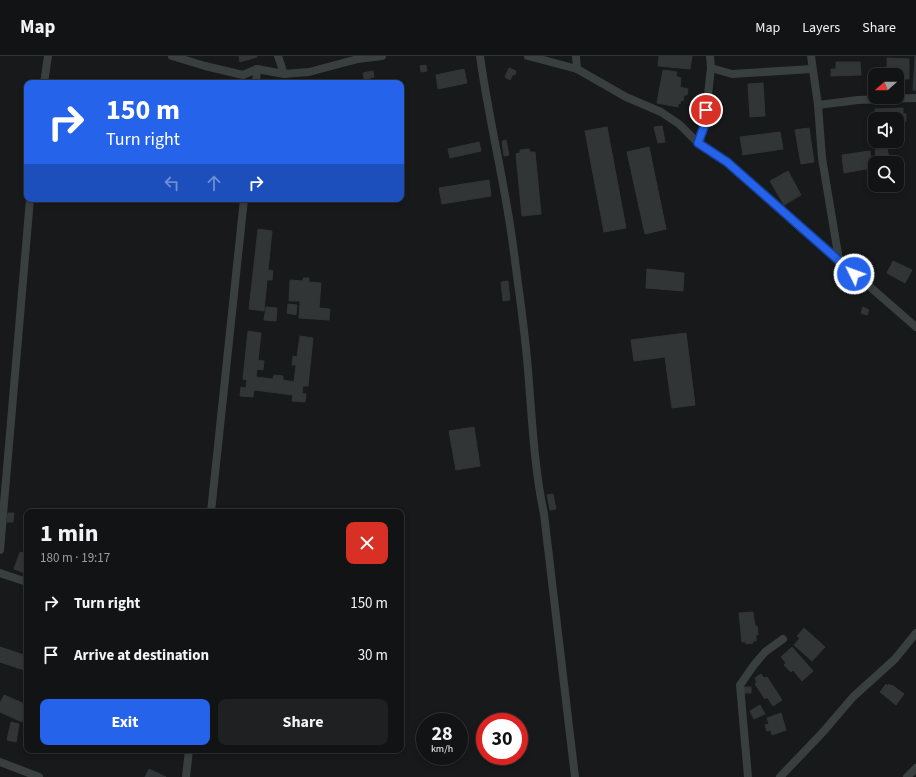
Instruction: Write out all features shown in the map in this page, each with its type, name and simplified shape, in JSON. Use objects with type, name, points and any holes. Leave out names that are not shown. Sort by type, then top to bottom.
[{"type":"street","points":[[44,80],[48,56]]},
{"type":"street","points":[[172,56],[243,75],[257,69],[284,74],[309,72],[358,59],[382,56]]},
{"type":"street","points":[[278,56],[284,74]]},
{"type":"street","points":[[480,56],[484,89],[496,145],[513,242],[528,367],[538,486],[544,514],[575,777]]},
{"type":"street","points":[[528,56],[577,69],[626,97],[661,112],[679,124],[698,143],[727,162],[916,327]]},
{"type":"street","points":[[576,56],[577,69]]},
{"type":"street","points":[[698,143],[706,121],[711,68],[710,56]]},
{"type":"street","points":[[811,56],[818,105],[822,158],[839,260]]},
{"type":"street","points":[[711,68],[732,74],[812,69]]},
{"type":"street","points":[[256,80],[257,69]]},
{"type":"street","points":[[818,105],[858,100],[916,98]]},
{"type":"street","points":[[0,550],[30,202]]},
{"type":"street","points":[[211,509],[244,202]]},
{"type":"street","points":[[0,573],[24,581]]},
{"type":"street","points":[[780,777],[823,732],[853,697],[895,659],[916,633]]},
{"type":"street","points":[[748,777],[740,686],[765,652],[783,638]]},
{"type":"street","points":[[186,777],[189,753]]},
{"type":"street","points":[[0,762],[39,777]]},
{"type":"street","points":[[907,777],[916,768]]},
{"type":"building","points":[[239,56],[257,56],[257,57],[240,62]]},
{"type":"building","points":[[659,56],[692,56],[690,69],[658,66]]},
{"type":"building","points":[[915,56],[916,90],[913,90]]},
{"type":"building","points":[[887,58],[909,59],[909,79],[904,79],[904,68],[887,68]]},
{"type":"building","points":[[836,62],[860,62],[861,75],[831,76],[831,69],[836,69]]},
{"type":"building","points":[[426,65],[427,71],[421,72],[420,66]]},
{"type":"building","points":[[509,68],[516,71],[515,75],[513,74],[510,80],[505,77]]},
{"type":"building","points":[[464,69],[467,83],[438,89],[436,75]]},
{"type":"building","points":[[663,70],[677,72],[676,76],[681,78],[680,87],[688,89],[687,95],[684,95],[683,101],[681,100],[680,104],[678,103],[678,107],[657,103]]},
{"type":"building","points":[[373,71],[374,77],[369,78],[370,80],[364,80],[363,73]]},
{"type":"building","points":[[763,83],[765,116],[750,117],[748,84]]},
{"type":"building","points":[[903,108],[903,112],[875,112],[875,109]]},
{"type":"building","points":[[904,114],[906,114],[906,121],[904,121]]},
{"type":"building","points":[[662,126],[665,142],[658,143],[654,127]]},
{"type":"building","points":[[607,127],[626,228],[604,232],[585,131]]},
{"type":"building","points":[[809,128],[814,162],[801,164],[795,130]]},
{"type":"building","points":[[780,132],[783,149],[743,155],[740,137]]},
{"type":"building","points":[[506,140],[509,155],[504,156],[502,141]]},
{"type":"building","points":[[479,142],[481,151],[450,158],[448,149]]},
{"type":"building","points":[[649,147],[666,229],[645,234],[627,152]]},
{"type":"building","points":[[887,148],[889,156],[876,156],[875,150]]},
{"type":"building","points":[[529,149],[530,152],[535,152],[541,214],[522,216],[516,154],[520,153],[520,150]]},
{"type":"building","points":[[870,151],[871,156],[868,156],[868,169],[844,173],[842,155]]},
{"type":"building","points":[[788,171],[801,195],[784,205],[770,181]]},
{"type":"building","points":[[489,180],[491,196],[442,204],[439,188]]},
{"type":"building","points":[[258,229],[272,231],[268,270],[273,271],[272,280],[267,280],[264,311],[249,309]]},
{"type":"building","points":[[893,261],[912,270],[905,283],[887,273]]},
{"type":"building","points":[[647,269],[684,273],[683,291],[646,288]]},
{"type":"building","points":[[303,278],[309,278],[309,282],[321,283],[319,308],[330,309],[329,320],[299,318],[300,301],[289,301],[290,280],[303,281]]},
{"type":"building","points":[[508,281],[510,300],[503,301],[501,282]]},
{"type":"building","points":[[288,304],[297,305],[296,315],[287,313]]},
{"type":"building","points":[[266,307],[277,308],[276,321],[264,320]]},
{"type":"building","points":[[863,307],[869,310],[867,315],[861,313]]},
{"type":"building","points":[[248,331],[261,333],[258,360],[264,361],[263,370],[257,369],[256,377],[273,379],[274,375],[283,376],[283,380],[294,382],[296,365],[292,365],[293,356],[297,357],[300,336],[313,338],[308,386],[303,386],[302,393],[306,394],[305,402],[292,401],[293,395],[254,390],[253,397],[240,396],[241,387],[246,388],[247,380],[243,379]]},
{"type":"building","points":[[686,333],[695,405],[672,408],[665,357],[634,361],[631,340]]},
{"type":"building","points":[[474,427],[480,466],[456,470],[449,431]]},
{"type":"building","points":[[553,494],[556,509],[550,510],[547,495]]},
{"type":"building","points":[[8,513],[14,513],[13,522],[7,522]]},
{"type":"building","points":[[20,552],[24,553],[24,573],[14,569]]},
{"type":"building","points":[[753,612],[758,635],[756,635],[756,641],[746,644],[746,642],[742,642],[739,613]]},
{"type":"building","points":[[804,628],[825,647],[812,661],[794,645],[800,638],[797,636]]},
{"type":"building","points":[[0,647],[24,655],[24,670],[0,662]]},
{"type":"building","points":[[792,647],[813,671],[802,681],[793,670],[791,672],[784,665],[786,663],[781,657]]},
{"type":"building","points":[[761,674],[764,678],[767,677],[782,700],[773,706],[767,697],[765,699],[755,684],[757,683],[755,678]]},
{"type":"building","points":[[886,684],[888,686],[889,684],[891,686],[892,685],[904,694],[896,705],[880,692]]},
{"type":"building","points":[[744,687],[751,687],[751,693],[744,693]]},
{"type":"building","points":[[4,695],[24,704],[24,717],[22,722],[0,712],[0,703]]},
{"type":"building","points":[[760,705],[765,714],[754,719],[750,711]]},
{"type":"building","points":[[781,713],[786,730],[772,735],[771,730],[767,731],[765,725],[769,724],[767,718]]},
{"type":"building","points":[[11,722],[19,724],[16,742],[7,740]]},
{"type":"building","points":[[149,769],[166,777],[145,777]]},
{"type":"route","points":[[706,110],[706,121],[698,143],[727,162],[854,274]]}]
